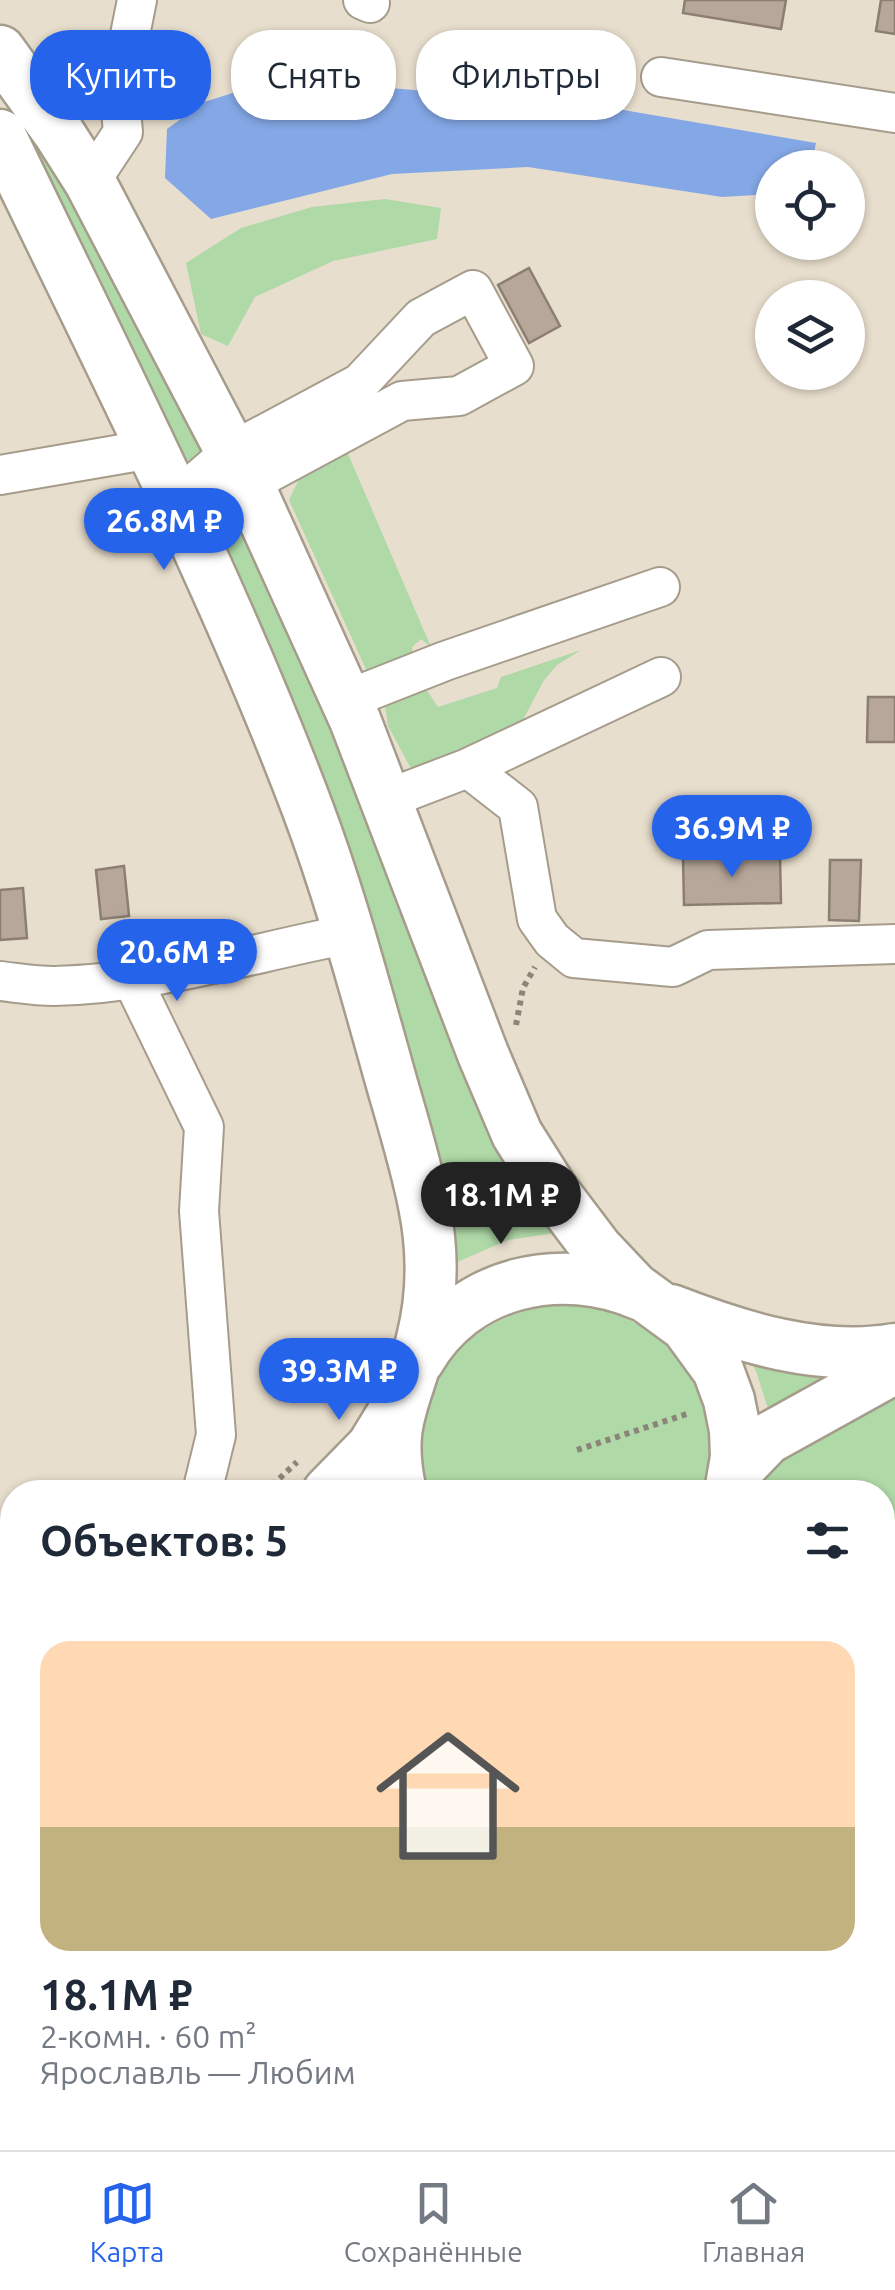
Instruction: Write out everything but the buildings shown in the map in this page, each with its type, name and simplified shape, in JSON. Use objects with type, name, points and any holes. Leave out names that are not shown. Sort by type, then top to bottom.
[{"type":"main road","points":[[0,51],[90,182],[239,468],[346,700],[517,1134],[579,1227],[622,1277],[704,1348],[718,1370],[730,1400],[735,1430],[731,1480]]},
{"type":"main road","points":[[0,135],[150,448],[280,736],[349,934],[417,1174],[428,1229],[430,1298],[394,1444],[399,1480]]},
{"type":"main road","points":[[317,1473],[372,1447],[440,1330],[463,1310],[519,1282],[586,1278],[621,1286],[728,1331],[802,1348],[856,1352],[895,1349]]},
{"type":"main road","points":[[735,1480],[743,1464],[767,1438],[895,1368]]},
{"type":"street","points":[[90,182],[123,132],[119,90],[137,0]]},
{"type":"street","points":[[661,77],[895,113]]},
{"type":"street","points":[[174,500],[222,494],[239,468],[360,383],[421,318],[473,290],[514,366],[459,396],[402,401],[239,468]]},
{"type":"street","points":[[0,475],[150,448]]},
{"type":"street","points":[[346,700],[446,661],[660,588]]},
{"type":"street","points":[[387,799],[468,768],[661,677]]},
{"type":"street","points":[[468,768],[518,807],[537,920],[552,940],[574,958],[672,967],[708,950],[895,944]]},
{"type":"street","points":[[0,981],[52,986],[131,977],[244,959],[349,934]]},
{"type":"street","points":[[131,977],[204,1127],[199,1211],[216,1436],[205,1480]]},
{"type":"path","points":[[577,1450],[730,1400]]},
{"type":"green space","points":[[27,117],[202,433],[203,453],[193,460],[181,460],[13,124]]},
{"type":"green space","points":[[385,199],[441,208],[437,239],[333,261],[255,297],[228,346],[201,334],[186,263],[241,228],[312,207]]},
{"type":"green space","points":[[346,449],[431,647],[421,639],[412,647],[414,665],[370,678],[289,500],[301,475]]},
{"type":"green space","points":[[237,512],[562,1232],[508,1240],[457,1262],[452,1225],[211,520],[216,514]]},
{"type":"green space","points":[[581,650],[557,665],[544,680],[518,729],[415,776],[388,726],[385,706],[420,680],[438,707],[497,688],[501,677]]},
{"type":"green space","points":[[555,1303],[593,1308],[627,1319],[656,1336],[680,1359],[697,1387],[707,1419],[709,1454],[704,1480],[426,1480],[424,1423],[432,1393],[445,1367],[465,1344],[520,1312]]},
{"type":"green space","points":[[745,1351],[853,1369],[770,1415]]},
{"type":"green space","points":[[895,1389],[895,1480],[765,1480],[778,1460],[838,1419]]},
{"type":"water","points":[[396,89],[416,90],[416,120],[636,120],[636,112],[816,143],[815,150],[755,150],[755,195],[722,197],[528,167],[392,174],[211,219],[165,178],[167,129],[179,120],[211,120],[211,100],[231,94],[231,120],[396,120]]}]
